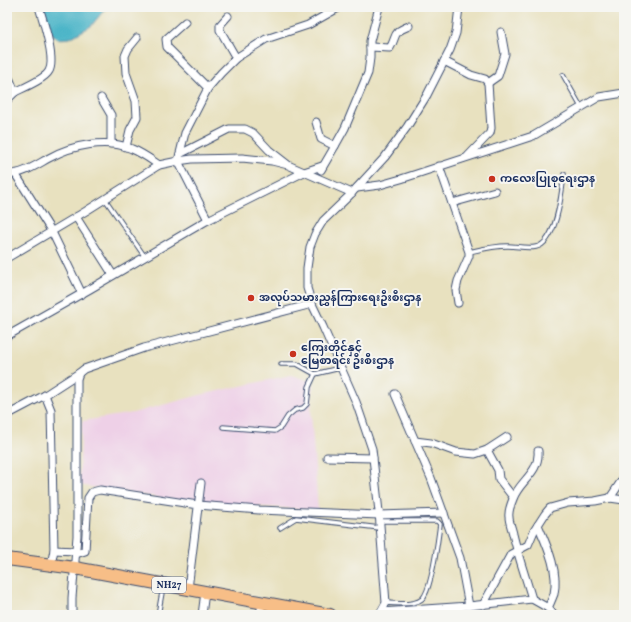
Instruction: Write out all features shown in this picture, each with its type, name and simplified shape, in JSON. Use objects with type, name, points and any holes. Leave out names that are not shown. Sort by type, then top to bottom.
[{"type":"highway","name":"NH27","points":[[7,559],[75,568],[205,592],[261,609],[330,615]]},
{"type":"street","points":[[7,100],[15,92],[44,77],[50,71],[51,61],[48,40],[39,7]]},
{"type":"street","points":[[208,220],[179,157],[185,133],[208,88],[236,58],[266,39],[308,25],[340,7]]},
{"type":"street","points":[[317,177],[345,128],[368,73],[370,47],[379,7]]},
{"type":"street","points":[[459,7],[456,33],[450,50],[427,94],[407,127],[385,157],[323,221],[315,234],[310,247],[307,268],[307,288],[312,304],[356,402],[372,449],[380,521],[386,603],[381,614],[532,599],[548,608],[554,615]]},
{"type":"street","points":[[228,16],[220,25],[220,30],[236,58]]},
{"type":"street","points":[[185,22],[166,39],[167,47],[208,88]]},
{"type":"street","points":[[370,47],[390,48],[395,35],[400,29],[410,26]]},
{"type":"street","points":[[488,82],[498,76],[505,54],[501,32]]},
{"type":"street","points":[[126,147],[130,130],[137,117],[136,101],[126,73],[125,56],[128,49],[137,38]]},
{"type":"street","points":[[444,61],[471,75],[485,79],[488,82],[490,133],[468,157]]},
{"type":"street","points":[[7,76],[15,92]]},
{"type":"street","points":[[179,157],[192,159],[242,158],[272,161],[288,165],[354,190],[380,185],[533,136],[599,97],[624,93]]},
{"type":"street","points":[[101,98],[111,115],[111,144]]},
{"type":"street","points":[[316,122],[321,139],[335,146]]},
{"type":"street","points":[[7,258],[52,232],[159,165],[179,157],[229,129],[245,129],[253,133],[288,165]]},
{"type":"street","points":[[7,174],[16,175],[61,152],[84,146],[111,144],[131,149],[159,165]]},
{"type":"street","points":[[7,336],[15,330],[114,276],[208,220],[304,172],[322,166]]},
{"type":"street","points":[[439,166],[469,252],[469,256],[458,281],[456,290],[458,304]]},
{"type":"street","points":[[16,175],[52,232],[82,294]]},
{"type":"street","points":[[452,203],[495,191]]},
{"type":"street","points":[[76,217],[114,276]]},
{"type":"street","points":[[7,416],[45,395],[84,369],[144,348],[312,304]]},
{"type":"street","points":[[72,615],[77,536],[76,379],[79,373]]},
{"type":"street","points":[[395,394],[431,478],[460,558],[469,606]]},
{"type":"street","points":[[45,395],[51,410],[54,550],[51,565]]},
{"type":"street","points":[[415,441],[431,443],[456,452],[475,454],[487,450],[507,437]]},
{"type":"street","points":[[487,450],[498,470],[499,479],[513,497]]},
{"type":"street","points":[[532,599],[517,551],[509,516],[513,497],[518,488],[533,471],[538,456],[538,451]]},
{"type":"street","points":[[327,457],[373,458]]},
{"type":"street","points":[[610,498],[624,478]]},
{"type":"street","points":[[188,589],[201,483]]},
{"type":"street","points":[[54,550],[76,553],[85,551],[88,498],[92,492],[95,491],[106,491],[198,505],[380,521],[444,513]]},
{"type":"street","points":[[483,605],[510,554],[528,545],[538,525],[550,508],[568,503],[595,501],[610,498],[624,500]]},
{"type":"street","points":[[538,525],[548,551],[554,574],[553,594],[548,608]]},
{"type":"street","points":[[77,536],[86,537]]},
{"type":"street","points":[[202,615],[205,592]]},
{"type":"lane","points":[[562,75],[581,108]]},
{"type":"lane","points":[[469,252],[490,247],[511,246],[529,248],[541,245],[551,233],[556,219],[564,174]]},
{"type":"lane","points":[[105,198],[144,257]]},
{"type":"lane","points":[[281,364],[296,364],[315,374],[340,368]]},
{"type":"lane","points":[[223,427],[275,431],[281,427],[288,416],[296,410],[303,408],[307,404],[311,380],[315,374]]},
{"type":"lane","points":[[280,528],[296,518],[380,521],[438,521],[440,524],[434,565],[427,593],[422,599],[416,602],[400,604],[386,603]]},
{"type":"lane","points":[[158,615],[163,584]]},
{"type":"shaded area","points":[[291,375],[313,382],[311,411],[318,510],[187,502],[79,485],[82,421],[133,413],[200,395]]},
{"type":"water","points":[[42,7],[104,7],[105,9],[91,26],[70,38],[58,39],[51,33]]},
{"type":"place","name":"ကလေးပြုစုရေးဌာန","points":[[492,179]]},
{"type":"place","name":"အလုပ်သမားညွှန်ကြားရေးဦးစီးဌာန","points":[[251,298]]},
{"type":"place","name":"ကြေးတိုင်နှင့် မြေစာရင်း ဦးစီးဌာန","points":[[293,354]]}]
